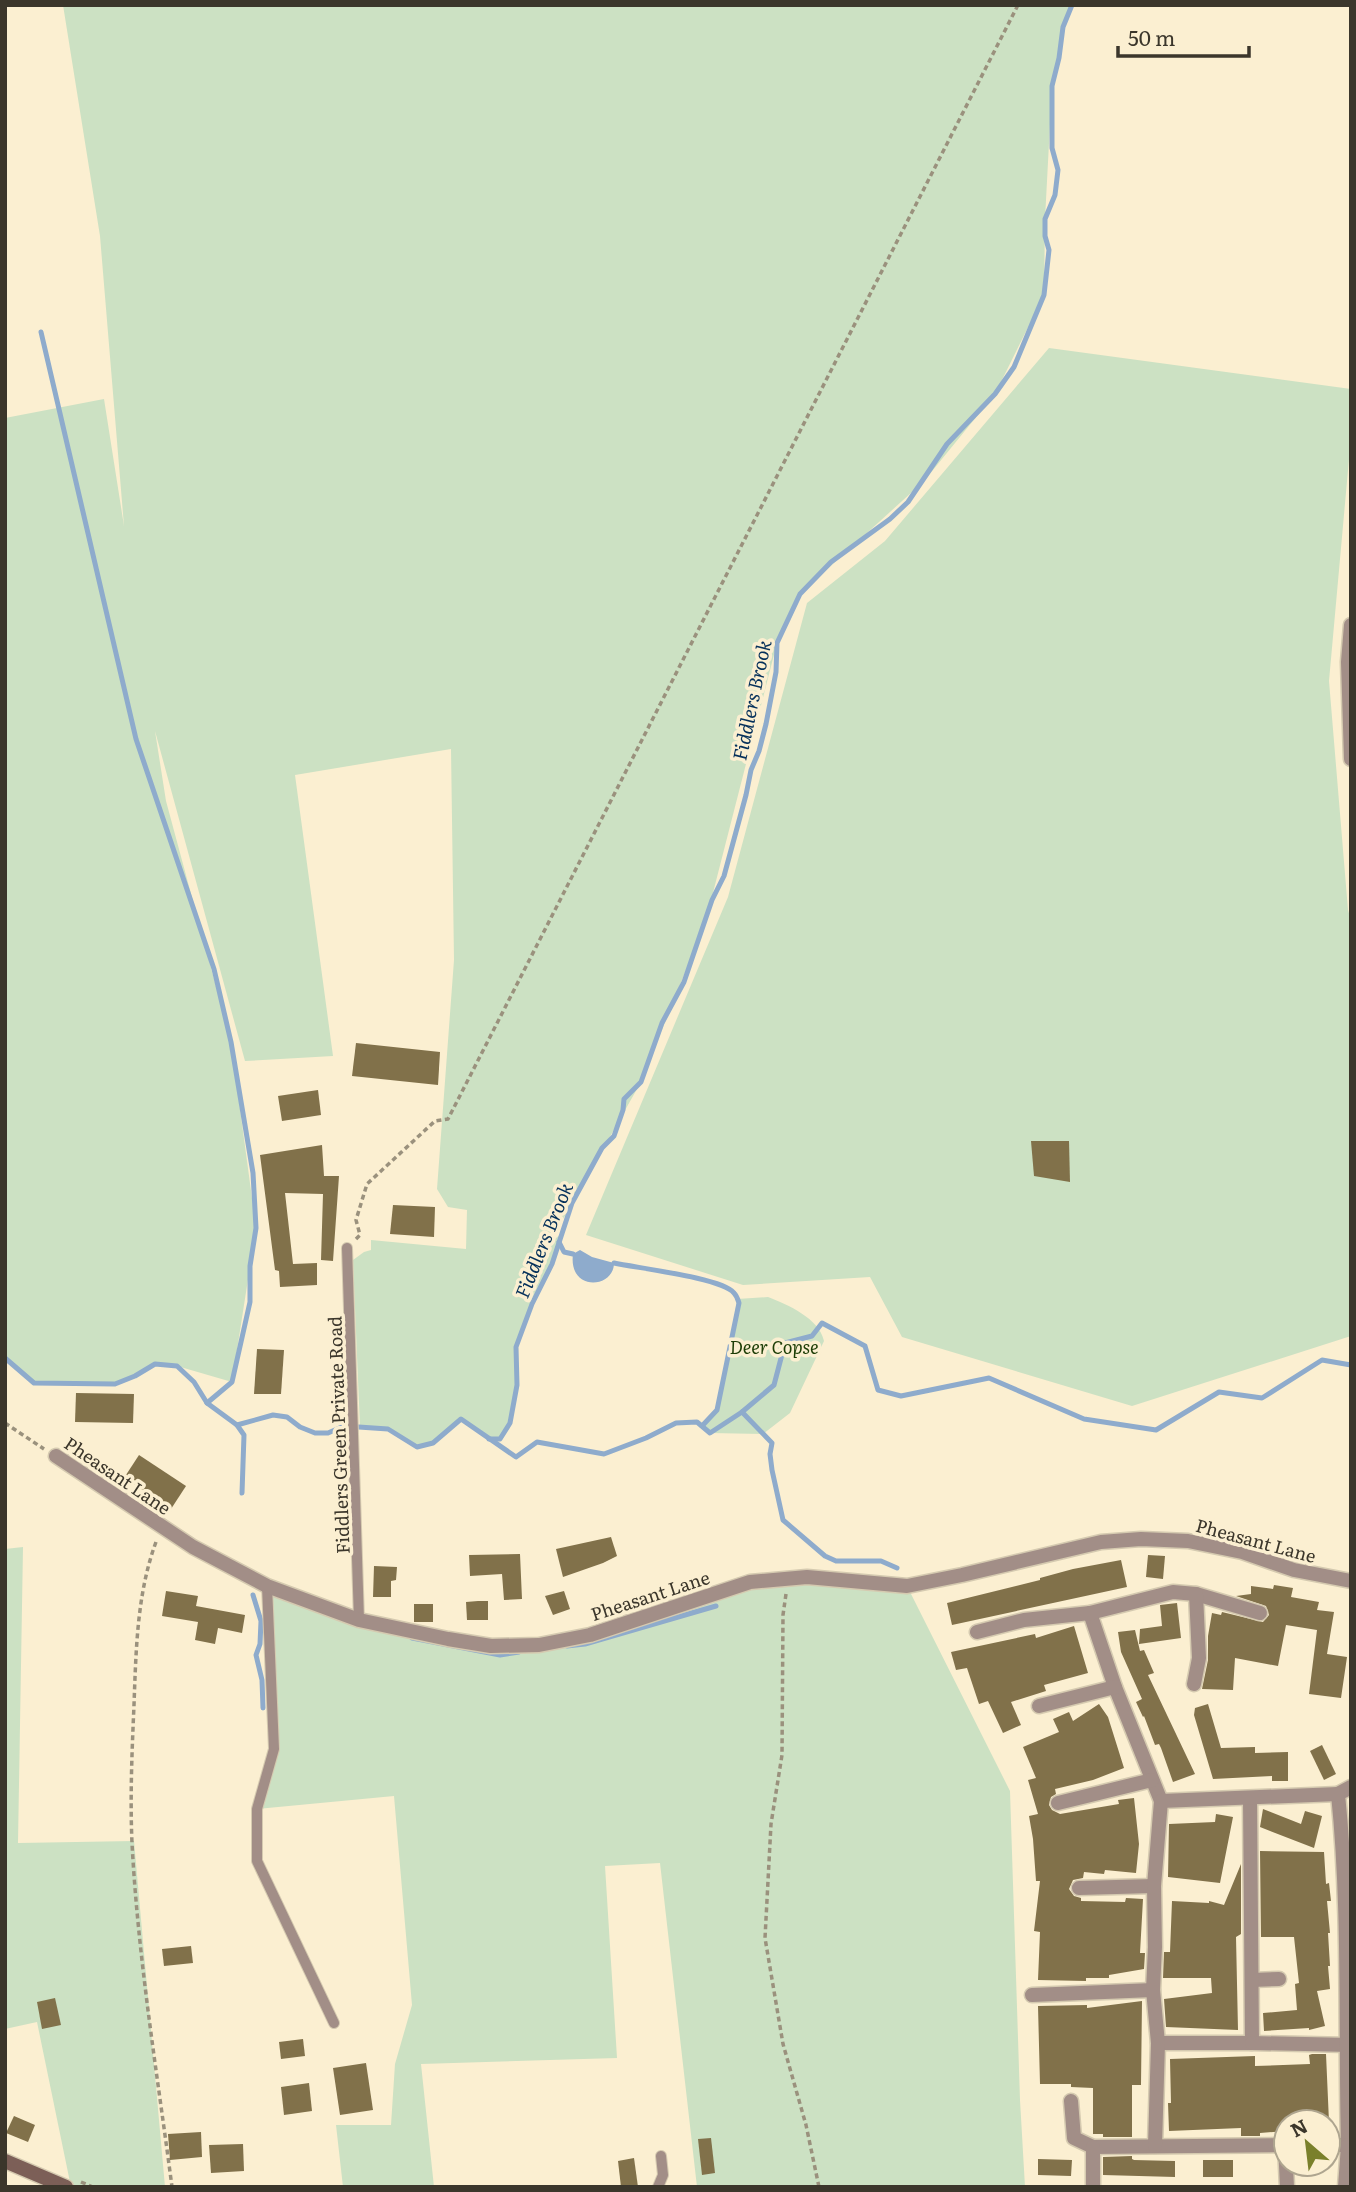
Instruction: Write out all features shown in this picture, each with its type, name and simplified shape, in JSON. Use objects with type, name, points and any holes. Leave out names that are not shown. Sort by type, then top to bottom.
[{"type":"main road","points":[[5,2161],[66,2187]]},
{"type":"street","points":[[1351,625],[1348,662],[1351,759]]},
{"type":"street","name":"Pheasant Lane","points":[[56,1456],[162,1527],[225,1566],[267,1587],[359,1620],[470,1643],[539,1645],[590,1635],[750,1582],[807,1577],[907,1586],[1101,1542],[1151,1539],[1215,1546],[1294,1570],[1351,1581]]},
{"type":"street","points":[[977,1632],[1024,1619],[1090,1613],[1174,1592],[1196,1594],[1260,1613]]},
{"type":"street","points":[[1194,1684],[1199,1658],[1196,1594]]},
{"type":"street","points":[[1090,1613],[1115,1687],[1161,1801],[1154,1886],[1153,1990],[1158,2043],[1154,2146]]},
{"type":"street","points":[[1039,1706],[1115,1687]]},
{"type":"street","points":[[1058,1803],[1152,1780]]},
{"type":"street","points":[[1161,1801],[1250,1799],[1345,1791],[1350,2145],[1345,2187]]},
{"type":"street","points":[[1250,1799],[1252,2043]]},
{"type":"street","points":[[1079,1888],[1154,1886]]},
{"type":"street","points":[[1252,1980],[1279,1979]]},
{"type":"street","points":[[1032,1995],[1153,1990]]},
{"type":"street","points":[[1158,2043],[1348,2045]]},
{"type":"street","points":[[1071,2101],[1074,2138],[1093,2147],[1272,2146]]},
{"type":"street","points":[[1093,2147],[1093,2187]]},
{"type":"lane","name":"Fiddlers Green Private Road","points":[[347,1248],[359,1620]]},
{"type":"lane","points":[[267,1587],[274,1749],[257,1809],[257,1861],[334,2023]]},
{"type":"lane","points":[[659,2187],[663,2175],[661,2156]]},
{"type":"path","points":[[347,1248],[360,1236],[356,1220],[367,1184],[435,1121],[448,1119],[1018,5]]},
{"type":"path","name":"Pheasant Lane","points":[[5,1423],[56,1456]]},
{"type":"path","points":[[162,1527],[146,1568],[137,1640],[131,1773],[132,1843],[148,2016],[172,2187]]},
{"type":"path","points":[[785,1578],[782,1755],[771,1824],[765,1938],[783,2044],[806,2126],[819,2187]]},
{"type":"green space","points":[[63,5],[1074,5],[1063,27],[1052,86],[1044,295],[995,394],[924,481],[800,594],[777,643],[706,920],[641,1082],[549,1244],[562,1233],[552,1264],[532,1304],[516,1347],[517,1385],[510,1423],[500,1439],[489,1439],[461,1419],[433,1443],[417,1447],[388,1429],[360,1427],[353,1260],[371,1250],[371,1240],[466,1249],[467,1210],[448,1207],[437,1189],[454,960],[451,749],[295,775],[333,1056],[245,1061],[155,731],[166,801],[231,1042],[256,1228],[232,1382],[177,1366],[155,1364],[115,1384],[34,1383],[5,1358],[5,418],[104,399],[124,526],[100,236]]},
{"type":"green space","points":[[1049,348],[1351,389],[1351,437],[1329,681],[1351,920],[1351,1336],[1132,1406],[902,1337],[870,1277],[743,1285],[586,1235],[728,897],[807,603],[885,541]]},
{"type":"green space","name":"Deer Copse","points":[[768,1297],[793,1308],[809,1319],[824,1341],[790,1413],[763,1434],[710,1433],[702,1426],[717,1409],[730,1353],[737,1299]]},
{"type":"green space","points":[[23,1547],[18,1843],[134,1841],[165,2187],[71,2187],[37,2022],[5,2029],[5,1549]]},
{"type":"green space","points":[[750,1582],[907,1586],[1010,1791],[1025,2187],[697,2187],[660,1863],[605,1866],[617,2058],[421,2064],[434,2187],[343,2187],[336,2125],[391,2125],[395,2064],[412,2005],[394,1796],[257,1809],[274,1749],[267,1586],[448,1639],[539,1645]]},
{"type":"water","points":[[580,1250],[592,1257],[614,1263],[607,1278],[592,1282],[577,1275],[573,1266],[573,1254]]},
{"type":"building","points":[[356,1043],[440,1052],[438,1085],[352,1076]]},
{"type":"building","points":[[318,1090],[321,1115],[282,1121],[278,1096]]},
{"type":"building","points":[[1031,1141],[1069,1141],[1070,1182],[1034,1176]]},
{"type":"building","points":[[322,1145],[324,1176],[339,1176],[333,1261],[321,1260],[323,1194],[285,1193],[293,1264],[317,1263],[317,1285],[280,1287],[279,1271],[275,1270],[260,1155]]},
{"type":"building","points":[[393,1205],[435,1207],[434,1237],[390,1234]]},
{"type":"building","points":[[257,1349],[284,1350],[281,1394],[254,1394]]},
{"type":"building","points":[[76,1393],[134,1394],[133,1423],[75,1422]]},
{"type":"building","points":[[139,1455],[186,1486],[171,1509],[124,1478]]},
{"type":"building","points":[[611,1537],[617,1556],[563,1577],[556,1549]]},
{"type":"building","points":[[520,1554],[522,1599],[504,1600],[502,1574],[470,1576],[469,1555]]},
{"type":"building","points":[[1148,1555],[1165,1556],[1163,1579],[1146,1577]]},
{"type":"building","points":[[1121,1560],[1127,1587],[952,1625],[947,1603],[1073,1569]]},
{"type":"building","points":[[374,1566],[397,1567],[396,1580],[391,1581],[391,1597],[373,1597]]},
{"type":"building","points":[[1274,1585],[1293,1588],[1291,1597],[1319,1602],[1317,1610],[1334,1612],[1327,1654],[1347,1657],[1341,1698],[1309,1694],[1317,1630],[1286,1625],[1278,1666],[1235,1658],[1233,1690],[1202,1689],[1208,1660],[1212,1613],[1221,1615],[1222,1612],[1263,1622],[1269,1615],[1266,1606],[1236,1596],[1251,1594],[1251,1586],[1273,1589]]},
{"type":"building","points":[[166,1591],[198,1596],[196,1606],[245,1615],[242,1633],[218,1628],[215,1644],[195,1640],[198,1622],[162,1616]]},
{"type":"building","points":[[564,1591],[570,1609],[553,1615],[545,1596]]},
{"type":"building","points":[[488,1601],[488,1620],[467,1620],[466,1602]]},
{"type":"building","points":[[1177,1603],[1181,1638],[1139,1644],[1140,1629],[1162,1626],[1160,1605]]},
{"type":"building","points":[[414,1604],[433,1604],[433,1622],[414,1622]]},
{"type":"building","points":[[1074,1626],[1088,1673],[1044,1685],[1046,1691],[1011,1702],[1021,1725],[1003,1733],[988,1701],[979,1704],[967,1668],[956,1670],[951,1652],[1035,1634],[1036,1638]]},
{"type":"building","points":[[1135,1630],[1140,1651],[1144,1650],[1154,1673],[1148,1675],[1195,1774],[1173,1782],[1161,1748],[1159,1744],[1155,1745],[1136,1702],[1142,1699],[1121,1652],[1118,1632]]},
{"type":"building","points":[[1099,1704],[1108,1717],[1124,1768],[1093,1780],[1055,1789],[1056,1794],[1051,1797],[1049,1805],[1060,1814],[1119,1804],[1118,1800],[1134,1798],[1139,1844],[1136,1873],[1105,1870],[1104,1874],[1084,1872],[1083,1878],[1073,1880],[1069,1889],[1074,1896],[1081,1898],[1081,1901],[1125,1902],[1126,1898],[1143,1899],[1140,1953],[1145,1953],[1144,1969],[1109,1975],[1109,1978],[1086,1978],[1086,1981],[1038,1980],[1040,1932],[1034,1931],[1040,1881],[1036,1881],[1029,1816],[1038,1814],[1028,1780],[1036,1778],[1023,1747],[1059,1732],[1053,1719],[1069,1712],[1073,1721]]},
{"type":"building","points":[[1208,1704],[1221,1748],[1255,1747],[1255,1753],[1288,1752],[1288,1781],[1272,1781],[1272,1776],[1213,1779],[1194,1715],[1195,1708]]},
{"type":"building","points":[[1322,1745],[1336,1774],[1324,1780],[1310,1751]]},
{"type":"building","points":[[1263,1809],[1301,1824],[1305,1811],[1322,1816],[1314,1848],[1260,1827]]},
{"type":"building","points":[[1216,1814],[1233,1817],[1220,1883],[1168,1877],[1169,1824],[1215,1822]]},
{"type":"building","points":[[1260,1851],[1324,1852],[1326,1884],[1329,1883],[1331,1901],[1327,1901],[1330,1989],[1317,1991],[1325,2026],[1309,2030],[1264,2031],[1263,2013],[1297,2010],[1295,1984],[1299,1983],[1294,1937],[1261,1937]]},
{"type":"building","points":[[1241,1864],[1241,1934],[1236,1937],[1238,2030],[1166,2027],[1164,1999],[1212,1993],[1211,1978],[1163,1978],[1164,1952],[1170,1952],[1172,1901],[1209,1901],[1224,1905]]},
{"type":"building","points":[[191,1946],[193,1963],[164,1966],[162,1949]]},
{"type":"building","points":[[55,1998],[61,2025],[42,2029],[37,2002]]},
{"type":"building","points":[[1142,2001],[1141,2085],[1132,2085],[1132,2137],[1103,2137],[1103,2134],[1093,2134],[1093,2088],[1071,2087],[1071,2084],[1040,2084],[1038,2006],[1087,2005],[1087,2008]]},
{"type":"building","points":[[303,2039],[305,2056],[281,2059],[279,2042]]},
{"type":"building","points":[[1326,2054],[1328,2108],[1272,2108],[1272,2132],[1260,2133],[1260,2136],[1241,2136],[1241,2128],[1169,2131],[1170,2059],[1255,2056],[1255,2066],[1310,2064],[1309,2055]]},
{"type":"building","points":[[366,2063],[373,2110],[340,2115],[333,2068]]},
{"type":"building","points":[[309,2083],[312,2111],[284,2115],[281,2087]]},
{"type":"building","points":[[14,2116],[35,2125],[28,2142],[6,2133]]},
{"type":"building","points":[[201,2132],[202,2157],[170,2160],[168,2134]]},
{"type":"building","points":[[711,2138],[715,2173],[702,2175],[698,2139]]},
{"type":"building","points":[[243,2144],[244,2171],[211,2173],[209,2145]]},
{"type":"building","points":[[1132,2156],[1134,2160],[1175,2161],[1175,2177],[1103,2175],[1103,2157]]},
{"type":"building","points":[[634,2158],[638,2187],[621,2187],[618,2161]]},
{"type":"building","points":[[1038,2159],[1072,2160],[1071,2176],[1038,2175]]},
{"type":"building","points":[[1203,2160],[1233,2160],[1233,2177],[1203,2177]]},
{"type":"waterway","name":"Fiddlers Brook","points":[[489,1439],[500,1439],[510,1423],[517,1385],[516,1347],[532,1304],[552,1264],[572,1203],[602,1148],[614,1136],[624,1099],[641,1082],[662,1023],[684,982],[712,900],[724,876],[751,770],[766,724],[776,672],[777,643],[800,594],[831,562],[890,519],[908,502],[947,444],[995,394],[1014,367],[1044,295],[1049,250],[1045,236],[1045,219],[1055,195],[1058,170],[1052,148],[1052,86],[1063,27],[1072,5]]},
{"type":"waterway","points":[[41,332],[136,739],[214,969],[231,1042],[253,1173],[256,1228],[250,1266],[250,1302],[232,1382],[207,1403]]},
{"type":"waterway","points":[[559,1242],[564,1252],[573,1254]]},
{"type":"waterway","points":[[614,1263],[714,1283],[727,1288],[737,1297],[739,1303],[717,1410],[702,1426]]},
{"type":"waterway","points":[[5,1358],[34,1383],[115,1384],[155,1364],[177,1366],[194,1382],[207,1403],[237,1425],[273,1415],[287,1417],[300,1427],[315,1433],[328,1433],[344,1426],[388,1429],[417,1447],[433,1443],[461,1419],[516,1457],[537,1442],[604,1454],[676,1423],[697,1422],[710,1433],[742,1412],[774,1385],[785,1343],[812,1336],[822,1323],[865,1346],[878,1390],[901,1396],[989,1378],[1084,1419],[1156,1430],[1219,1392],[1262,1398],[1322,1360],[1351,1365]]},
{"type":"waterway","points":[[742,1412],[772,1443],[772,1470],[783,1520],[825,1556],[836,1561],[881,1561],[897,1568]]},
{"type":"waterway","points":[[237,1425],[244,1435],[242,1493]]},
{"type":"waterway","points":[[253,1595],[261,1621],[260,1644],[256,1655],[262,1680],[263,1708]]},
{"type":"waterway","points":[[567,1646],[585,1644],[716,1606]]},
{"type":"waterway","points":[[412,1638],[500,1655],[519,1652]]}]
